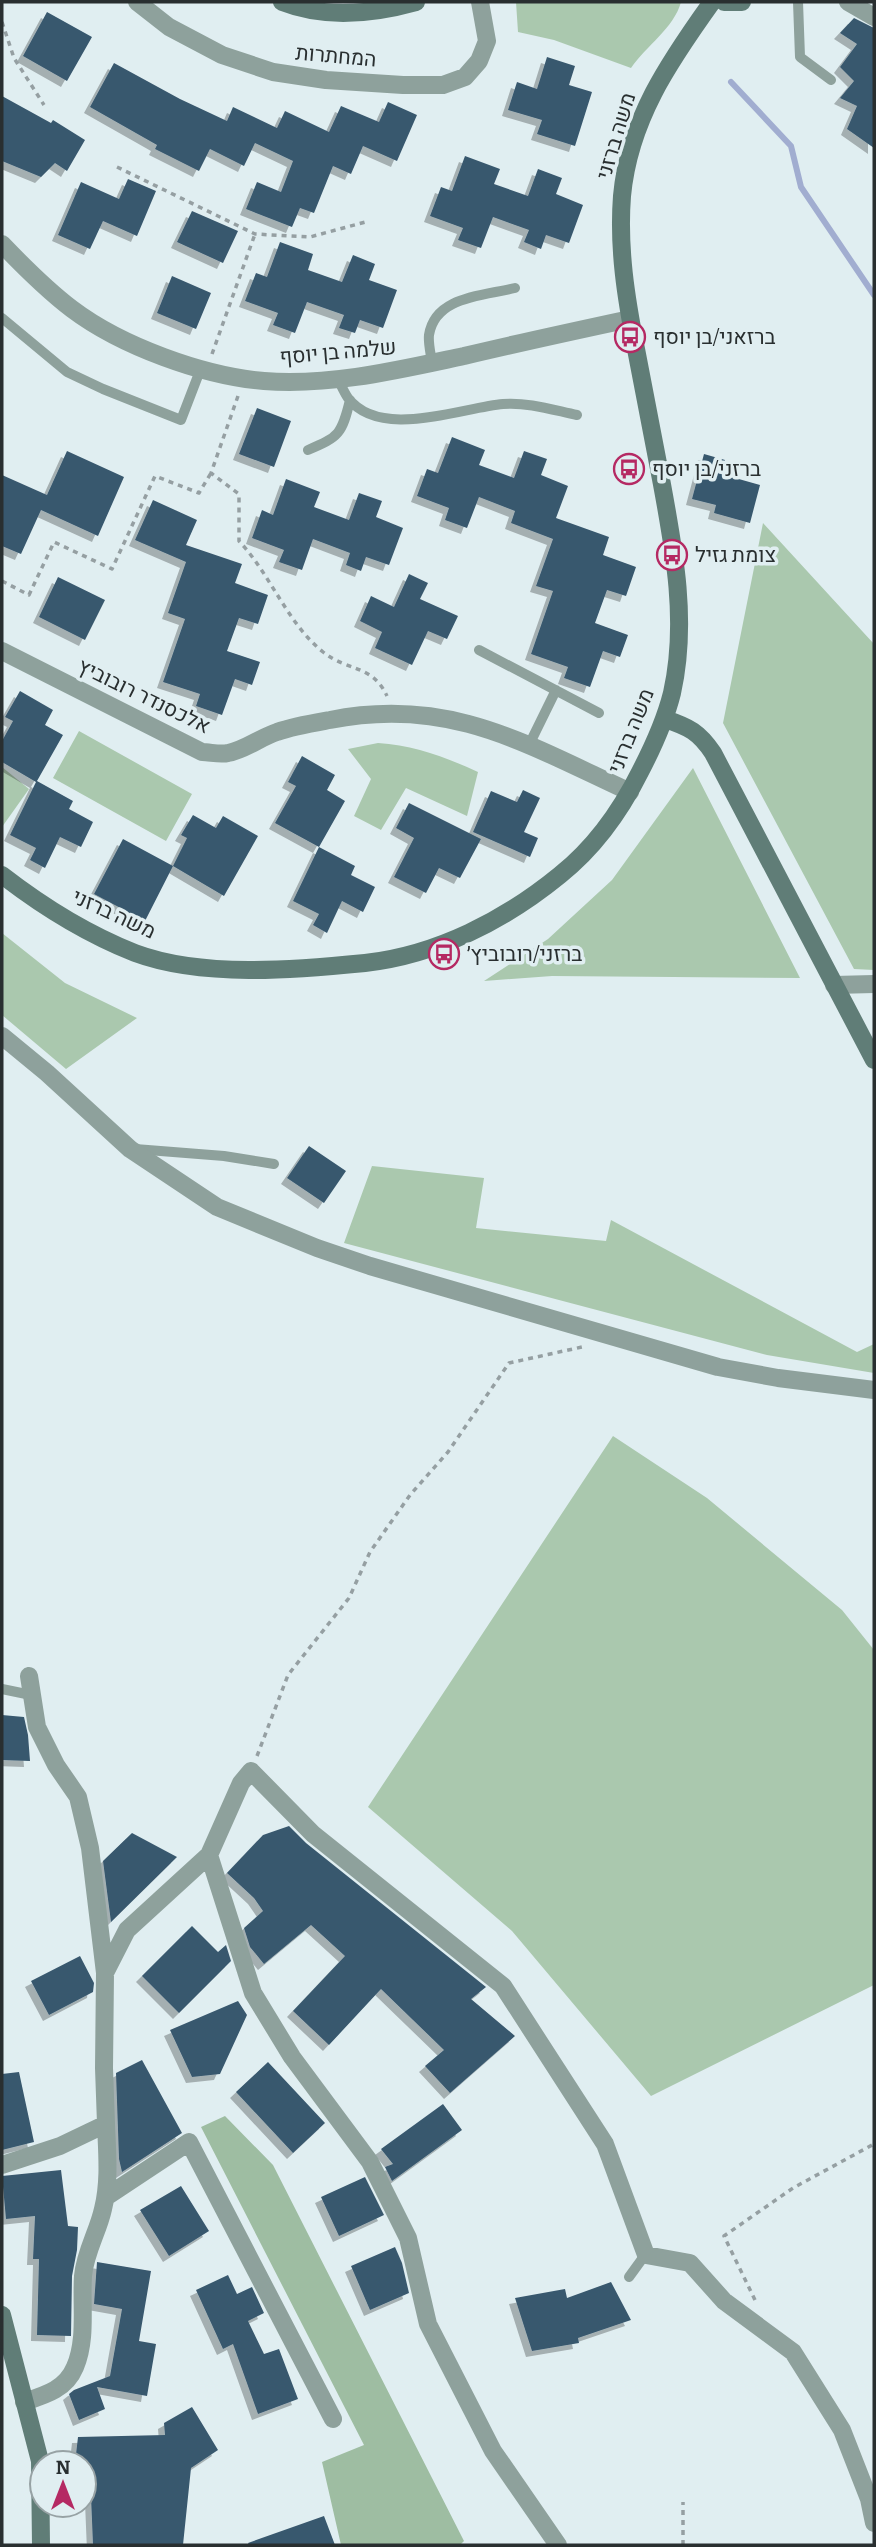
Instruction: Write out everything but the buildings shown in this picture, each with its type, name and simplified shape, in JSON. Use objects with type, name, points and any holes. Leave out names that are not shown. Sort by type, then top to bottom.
[{"type":"street","name":"המחתרות","points":[[137,2],[169,27],[222,55],[273,72],[326,80],[443,85],[465,77],[479,61],[487,41],[480,2]]},
{"type":"street","points":[[282,2],[328,12],[362,13],[416,2]]},
{"type":"street","name":"משה ברזני","points":[[2,875],[33,899],[75,924],[137,953],[171,962],[237,969],[287,969],[379,961],[462,937],[509,913],[582,857],[615,817],[665,719],[673,690],[677,658],[677,566],[626,300],[621,226],[622,193],[629,159],[646,108],[664,71],[712,2]]},
{"type":"street","points":[[724,2],[742,2]]},
{"type":"street","points":[[848,2],[874,17]]},
{"type":"street","name":"שלמה בן יוסף","points":[[2,244],[74,310],[116,335],[148,350],[204,369],[264,381],[338,379],[386,373],[630,318]]},
{"type":"street","name":"אלכסנדר רובוביץ","points":[[2,651],[201,752],[228,753],[278,732],[333,719],[417,713],[449,718],[488,729],[630,792]]},
{"type":"street","points":[[665,719],[701,735],[713,753],[874,1060]]},
{"type":"street","points":[[834,985],[874,984]]},
{"type":"street","points":[[2,1036],[130,1149],[217,1208],[261,1226],[370,1266],[718,1367],[778,1378],[874,1390]]},
{"type":"street","points":[[24,2402],[54,2392],[67,2380],[75,2367],[81,2342],[86,2257],[108,2189],[104,2068],[105,1973],[90,1848],[78,1797],[56,1765],[37,1727],[29,1676]]},
{"type":"street","points":[[105,1973],[127,1930],[209,1855],[241,1783],[251,1771],[313,1834],[503,1986],[605,2144],[645,2255],[690,2263],[724,2301],[793,2351],[842,2430],[869,2499],[874,2523]]},
{"type":"street","points":[[209,1855],[253,1993],[292,2057],[370,2162],[408,2238],[428,2324],[493,2451],[558,2545]]},
{"type":"street","points":[[2,2165],[60,2146],[106,2124]]},
{"type":"street","points":[[106,2197],[189,2142],[333,2419]]},
{"type":"street","points":[[2,2315],[40,2461],[41,2545]]},
{"type":"lane","points":[[798,2],[800,57],[831,80]]},
{"type":"lane","points":[[432,363],[429,336],[435,316],[447,304],[515,288]]},
{"type":"lane","points":[[2,318],[68,372],[181,420],[204,369]]},
{"type":"lane","points":[[338,379],[350,400],[370,414],[392,420],[428,418],[504,404],[537,406],[577,415]]},
{"type":"lane","points":[[308,450],[334,439],[345,421],[350,400]]},
{"type":"lane","points":[[479,650],[599,713]]},
{"type":"lane","points":[[529,746],[556,690]]},
{"type":"lane","points":[[130,1149],[225,1156],[274,1164]]},
{"type":"lane","points":[[2,1689],[32,1695]]},
{"type":"lane","points":[[629,2277],[645,2255]]},
{"type":"path","points":[[2,22],[14,58],[44,105]]},
{"type":"path","points":[[117,167],[255,234],[310,237],[369,221]]},
{"type":"path","points":[[204,369],[255,234]]},
{"type":"path","points":[[2,581],[29,595],[54,542],[112,569],[155,476],[199,493],[211,473],[244,378]]},
{"type":"path","points":[[211,473],[239,494],[239,541],[256,559],[298,628],[323,653],[341,663],[365,671],[381,682],[395,713]]},
{"type":"path","points":[[251,1771],[288,1675],[349,1598],[370,1552],[410,1494],[448,1452],[509,1363],[594,1344],[607,1335]]},
{"type":"path","points":[[756,2303],[724,2235],[793,2188],[874,2144]]},
{"type":"path","points":[[683,2502],[683,2545]]},
{"type":"green space","points":[[516,2],[681,2],[666,29],[631,68],[554,40],[518,32]]},
{"type":"green space","points":[[763,523],[874,644],[874,970],[854,969],[723,723]]},
{"type":"green space","points":[[79,731],[192,794],[166,841],[53,778]]},
{"type":"green space","points":[[378,743],[429,753],[478,772],[467,816],[406,788],[381,830],[354,816],[371,779],[348,749]]},
{"type":"green space","points":[[2,767],[29,789],[2,827]]},
{"type":"green space","points":[[693,768],[800,978],[552,976],[484,981],[548,939],[612,880]]},
{"type":"green space","points":[[2,933],[65,983],[137,1018],[66,1069],[2,1015]]},
{"type":"green space","points":[[372,1166],[484,1178],[476,1228],[606,1241],[611,1220],[857,1352],[874,1344],[874,1373],[767,1355],[344,1243]]},
{"type":"green space","points":[[613,1436],[707,1498],[842,1610],[874,1650],[874,1985],[651,2096],[512,1931],[368,1807]]},
{"type":"green space","points":[[225,2116],[273,2165],[464,2541],[460,2545],[341,2545],[322,2462],[364,2445],[201,2127]]},
{"type":"waterway","points":[[731,82],[791,146],[801,187],[874,295]]},
{"type":"place","name":"ברזאני/בן יוסף","points":[[630,337]]},
{"type":"place","name":"ברזני/בן יוסף","points":[[629,469]]},
{"type":"place","name":"צומת גזיל","points":[[672,555]]},
{"type":"place","name":"ברזני/רובוביץ׳","points":[[444,954]]}]
